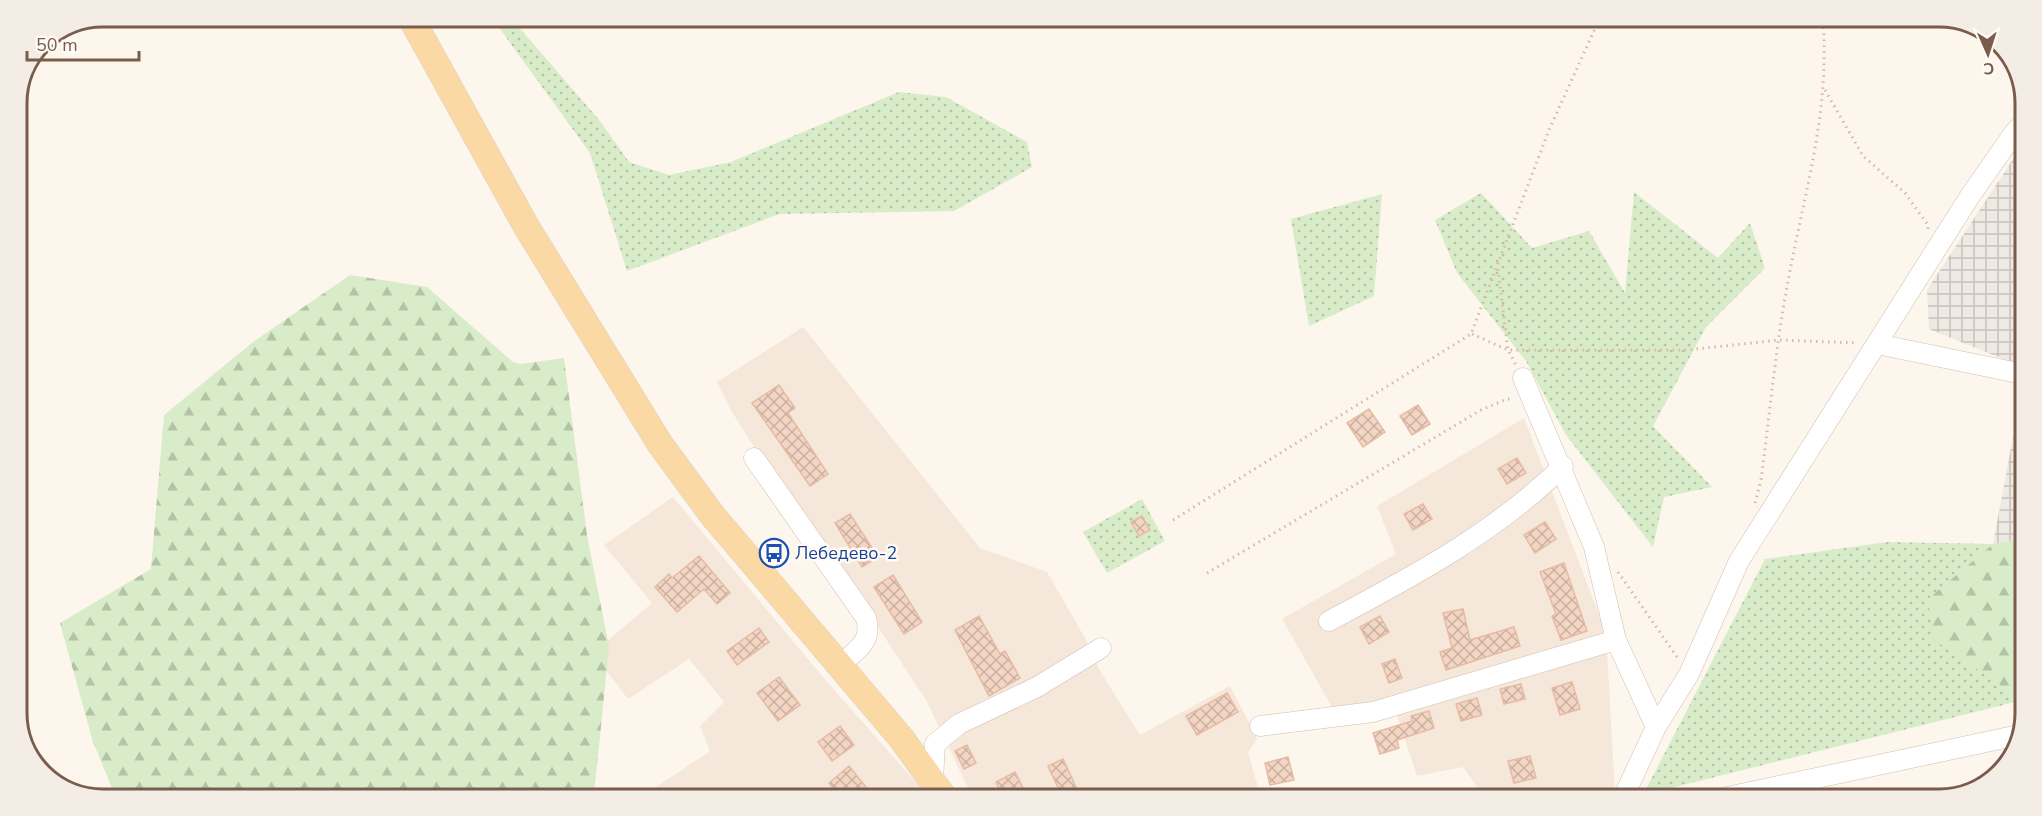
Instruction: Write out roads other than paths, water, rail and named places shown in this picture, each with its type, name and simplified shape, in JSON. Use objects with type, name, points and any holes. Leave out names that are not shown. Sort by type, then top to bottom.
[{"type":"main road","points":[[416,27],[526,226],[655,435],[713,516],[901,738],[938,788]]},
{"type":"street","points":[[1627,789],[1656,727],[1689,674],[1738,561],[1970,196],[2015,137]]},
{"type":"street","points":[[1877,344],[2015,372]]},
{"type":"street","points":[[1523,378],[1563,466],[1594,547],[1616,640],[1656,727]]},
{"type":"street","points":[[754,458],[866,618],[869,631],[866,640],[838,666]]},
{"type":"street","points":[[1329,621],[1419,573],[1452,552],[1530,498],[1563,466]]},
{"type":"street","points":[[1260,726],[1373,712],[1616,640]]},
{"type":"street","points":[[938,788],[935,744],[959,724],[1037,687],[1101,648]]},
{"type":"street","points":[[1765,789],[2011,737]]},
{"type":"place","name":"Лебедево-2","points":[[774,553]]}]
